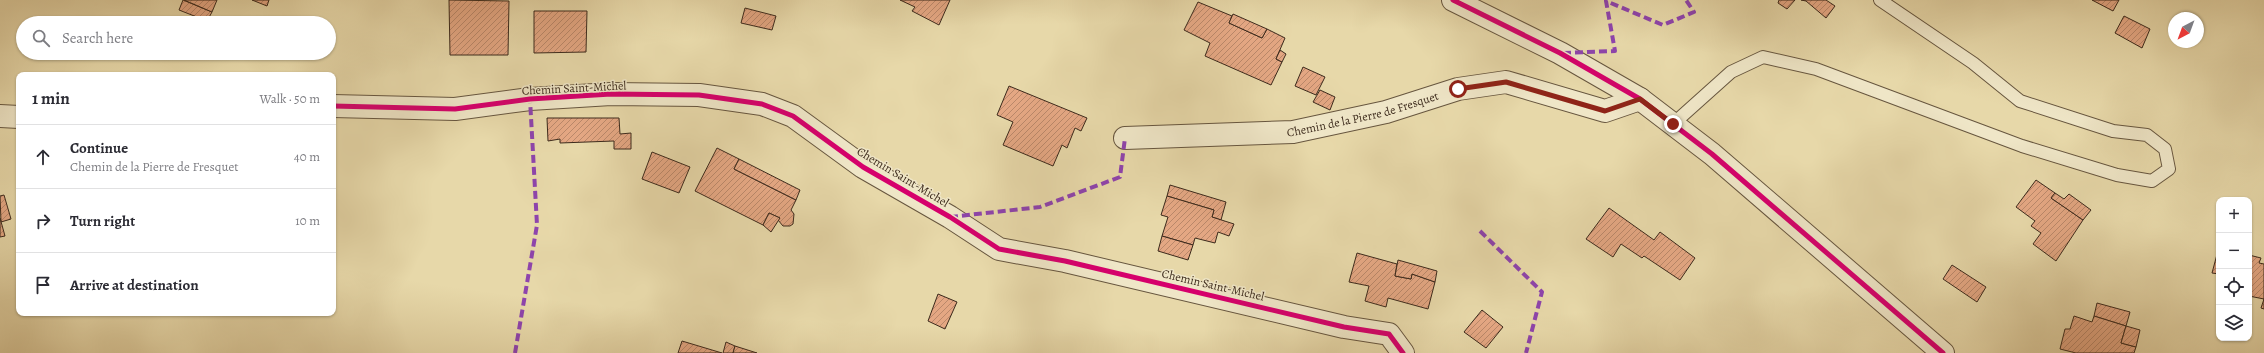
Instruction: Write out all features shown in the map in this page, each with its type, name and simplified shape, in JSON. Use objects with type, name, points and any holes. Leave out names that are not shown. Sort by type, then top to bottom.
[{"type":"street","points":[[1453,0],[1560,53],[1640,99],[1712,154],[1943,353]]},
{"type":"street","name":"Chemin de la Pierre de Fresquet","points":[[1125,138],[1293,132],[1386,112],[1458,89],[1506,82],[1605,111],[1640,99]]},
{"type":"street","name":"Chemin Saint-Michel","points":[[336,106],[455,109],[530,99],[610,94],[700,96],[762,104],[793,116],[863,167],[950,217],[999,249],[1065,261],[1344,327],[1389,334],[1403,353]]},
{"type":"street","points":[[0,116],[16,117]]},
{"type":"lane","points":[[1673,124],[1731,72],[1763,58],[1816,69],[2022,146],[2117,175],[2152,181],[2169,169],[2165,149],[2147,135],[2113,131],[2020,101],[1973,63],[1880,0]]},
{"type":"building","points":[[183,0],[212,12],[210,16],[194,16],[179,10]]},
{"type":"building","points":[[184,0],[217,0],[212,12]]},
{"type":"building","points":[[252,0],[269,0],[267,6]]},
{"type":"building","points":[[449,0],[509,1],[508,55],[450,55]]},
{"type":"building","points":[[900,0],[950,0],[939,25],[912,11],[915,7]]},
{"type":"building","points":[[1779,0],[1795,0],[1787,9],[1778,3]]},
{"type":"building","points":[[1801,0],[1826,0],[1835,6],[1826,18],[1806,1]]},
{"type":"building","points":[[2092,0],[2119,0],[2113,11]]},
{"type":"building","points":[[1198,2],[1232,16],[1229,23],[1262,38],[1267,29],[1285,38],[1276,59],[1282,62],[1271,85],[1205,56],[1210,43],[1184,30]]},
{"type":"building","points":[[745,8],[776,16],[772,30],[741,23]]},
{"type":"building","points":[[534,11],[587,11],[586,52],[534,53]]},
{"type":"building","points":[[1233,14],[1267,29],[1262,38],[1229,23]]},
{"type":"building","points":[[2124,16],[2150,29],[2142,48],[2115,33]]},
{"type":"building","points":[[1280,50],[1286,54],[1282,62],[1276,59]]},
{"type":"building","points":[[1303,67],[1325,77],[1316,95],[1295,86]]},
{"type":"building","points":[[1009,86],[1087,118],[1081,131],[1075,128],[1067,148],[1062,145],[1053,166],[1003,145],[1013,122],[997,115]]},
{"type":"building","points":[[1320,90],[1335,97],[1330,110],[1313,102]]},
{"type":"building","points":[[547,118],[619,118],[620,134],[631,133],[631,149],[614,149],[614,141],[560,143],[560,139],[548,141]]},
{"type":"building","points":[[717,148],[739,159],[734,169],[796,200],[791,210],[794,214],[793,224],[790,226],[783,226],[778,220],[780,218],[769,213],[763,225],[695,191]]},
{"type":"building","points":[[652,152],[690,167],[679,193],[642,179]]},
{"type":"building","points":[[739,159],[800,190],[796,200],[734,169]]},
{"type":"building","points":[[2036,180],[2055,193],[2051,198],[2083,220],[2056,261],[2033,244],[2041,233],[2031,226],[2035,221],[2016,207]]},
{"type":"building","points":[[1170,185],[1226,202],[1221,220],[1212,217],[1214,210],[1167,196]]},
{"type":"building","points":[[2055,193],[2064,199],[2069,194],[2091,210],[2083,220],[2051,198]]},
{"type":"building","points":[[4,195],[11,219],[1,222],[0,196]]},
{"type":"building","points":[[1167,196],[1214,210],[1212,217],[1234,224],[1229,236],[1218,232],[1215,243],[1195,238],[1193,245],[1162,236],[1168,217],[1161,215]]},
{"type":"building","points":[[1609,208],[1654,240],[1660,232],[1695,258],[1680,280],[1644,256],[1642,258],[1621,244],[1613,257],[1586,239]]},
{"type":"building","points":[[769,213],[780,218],[771,232],[763,225]]},
{"type":"building","points":[[0,218],[5,236],[0,237]]},
{"type":"building","points":[[1162,236],[1193,245],[1188,260],[1158,251]]},
{"type":"building","points":[[1357,253],[1397,264],[1395,276],[1411,279],[1412,274],[1435,282],[1428,309],[1388,298],[1386,307],[1365,301],[1369,286],[1349,282]]},
{"type":"building","points":[[2252,256],[2261,258],[2259,263],[2264,264],[2264,299],[2252,297]]},
{"type":"building","points":[[2216,258],[2216,274],[2212,273]]},
{"type":"building","points":[[1398,260],[1437,271],[1435,282],[1412,274],[1411,279],[1395,276]]},
{"type":"building","points":[[1952,265],[1986,287],[1977,302],[1943,279]]},
{"type":"building","points":[[938,294],[957,302],[945,329],[928,321]]},
{"type":"building","points":[[2264,299],[2264,309],[2261,308]]},
{"type":"building","points":[[2097,303],[2130,312],[2126,326],[2094,316]]},
{"type":"building","points":[[1482,310],[1503,327],[1486,348],[1464,332]]},
{"type":"building","points":[[2074,316],[2092,322],[2094,316],[2126,326],[2121,343],[2136,347],[2134,353],[2076,353],[2060,349],[2065,329],[2070,329]]},
{"type":"building","points":[[2126,326],[2140,330],[2136,347],[2121,343]]},
{"type":"building","points":[[682,341],[722,353],[678,353]]},
{"type":"building","points":[[726,342],[735,346],[733,353],[723,353]]},
{"type":"building","points":[[735,346],[757,353],[733,353]]},
{"type":"marked path","points":[[1563,53],[1615,51],[1606,1],[1663,25],[1694,12],[1686,0]]},
{"type":"marked path","points":[[515,353],[537,225],[530,99]]},
{"type":"marked path","points":[[950,217],[1040,207],[1120,177],[1125,138]]},
{"type":"marked path","points":[[1480,231],[1542,292],[1526,353]]},
{"type":"cycle path","points":[[1453,0],[1560,53],[1640,99],[1712,154],[1943,353]]},
{"type":"cycle path","points":[[336,106],[455,109],[530,99],[611,94],[699,95],[762,104],[793,116],[863,167],[950,217],[999,249],[1065,261],[1344,327],[1389,334],[1403,353]]},
{"type":"route","points":[[1458,89],[1506,82],[1605,111],[1640,99],[1673,124]]}]
